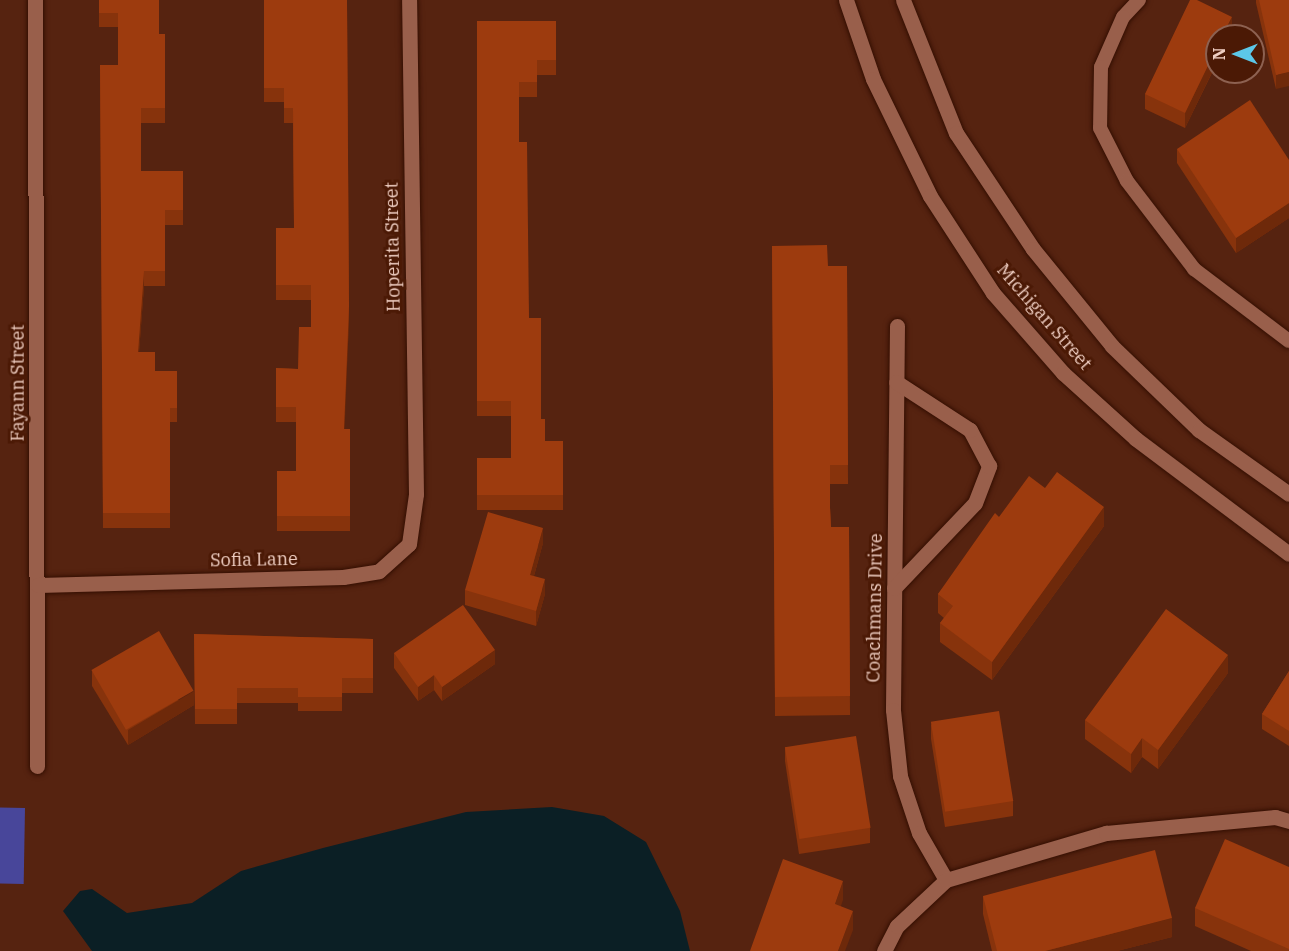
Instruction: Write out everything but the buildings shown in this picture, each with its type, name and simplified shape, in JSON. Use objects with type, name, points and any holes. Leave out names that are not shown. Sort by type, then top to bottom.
[{"type":"street","name":"Fayann Street","points":[[35,0],[37,765]]},
{"type":"street","name":"Hoperita Street","points":[[409,0],[416,494]]},
{"type":"street","name":"Michigan Street","points":[[846,0],[873,79],[930,196],[993,293],[1063,373],[1136,439],[1289,554]]},
{"type":"street","name":"Michigan Street","points":[[903,0],[956,133],[1033,249],[1112,346],[1198,430],[1289,494]]},
{"type":"street","name":"Coachmans Drive","points":[[897,326],[893,710],[900,776],[920,833],[946,880]]},
{"type":"street","points":[[894,588],[975,503],[989,466],[970,430],[896,382]]},
{"type":"street","name":"Sofia Lane","points":[[38,585],[343,577],[380,571],[409,544],[416,494]]},
{"type":"street","points":[[884,951],[897,926],[946,880],[1106,833],[1282,819],[1289,831]]},
{"type":"lane","points":[[1139,0],[1123,17],[1101,67],[1100,128],[1127,181],[1194,269],[1288,339]]},
{"type":"shaded area","points":[[0,808],[25,808],[24,884],[0,884]]},
{"type":"water","points":[[552,807],[604,816],[646,842],[680,911],[690,951],[92,951],[63,911],[80,891],[92,889],[127,913],[192,903],[241,871],[323,848],[466,812]]}]
